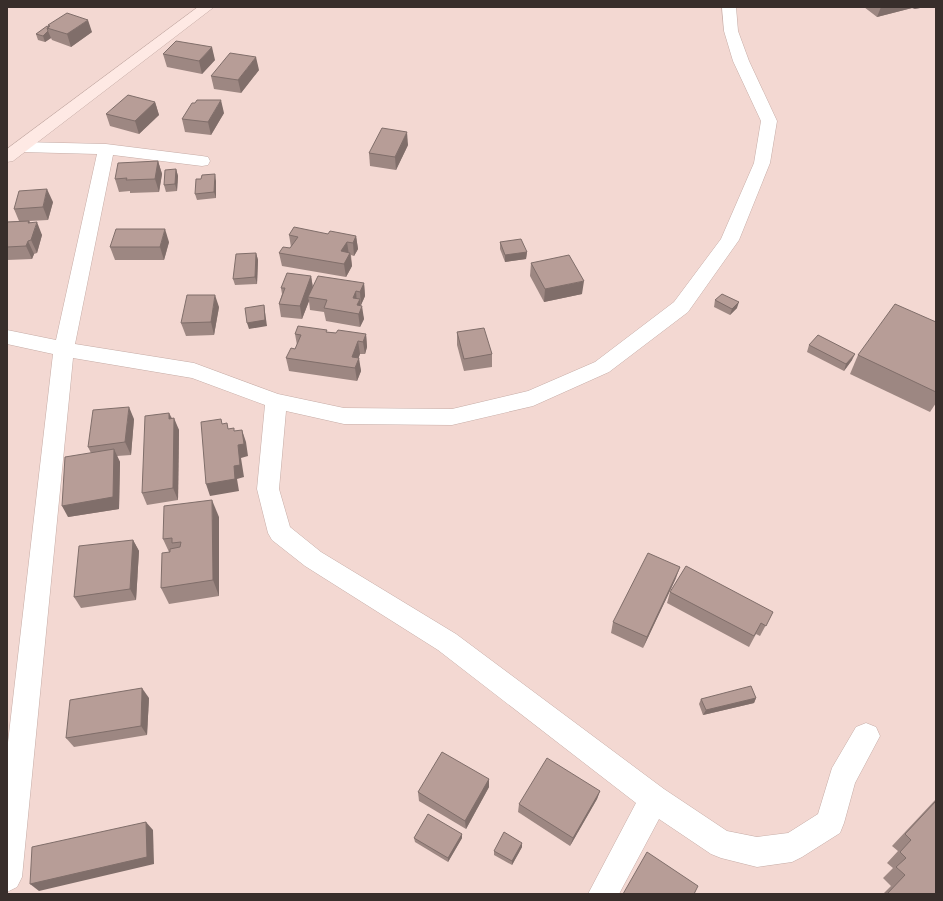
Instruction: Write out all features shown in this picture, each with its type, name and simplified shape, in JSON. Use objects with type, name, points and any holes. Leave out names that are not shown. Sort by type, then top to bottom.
[{"type":"street","points":[[7,157],[206,7]]},
{"type":"street","points":[[7,337],[64,349],[194,371],[276,401],[344,416],[460,416],[533,398],[602,367],[681,307],[730,240],[762,163],[769,121],[741,61],[731,31],[729,7]]},
{"type":"street","points":[[22,147],[106,149],[202,161]]},
{"type":"street","points":[[7,877],[12,776],[64,349],[106,149]]},
{"type":"street","points":[[276,401],[268,489],[280,533],[313,559],[447,642],[654,799],[721,844],[757,852],[792,847],[830,823],[842,778],[866,736]]},
{"type":"street","points":[[603,894],[654,799]]},
{"type":"building","points":[[67,13],[88,20],[67,34],[47,28],[50,26],[48,25]]},
{"type":"building","points":[[47,26],[49,27],[47,28],[48,31],[43,36],[36,34]]},
{"type":"building","points":[[176,41],[212,47],[199,61],[163,54]]},
{"type":"building","points":[[230,53],[256,57],[238,80],[211,76]]},
{"type":"building","points":[[128,95],[155,102],[135,121],[106,114]]},
{"type":"building","points":[[197,100],[221,100],[208,122],[182,119],[192,103],[195,103]]},
{"type":"building","points":[[382,128],[407,132],[395,157],[369,153]]},
{"type":"building","points":[[158,161],[155,179],[115,179],[118,163]]},
{"type":"building","points":[[176,169],[175,184],[164,185],[165,170]]},
{"type":"building","points":[[215,174],[214,192],[195,194],[196,179],[201,179],[202,175]]},
{"type":"building","points":[[47,189],[43,207],[14,209],[19,191]]},
{"type":"building","points":[[29,221],[28,223],[37,222],[31,240],[28,241],[26,246],[7,247],[7,222]]},
{"type":"building","points":[[294,227],[328,234],[330,231],[356,236],[353,243],[347,242],[341,251],[350,253],[344,264],[279,253],[283,247],[290,248],[298,237],[289,235]]},
{"type":"building","points":[[116,229],[165,229],[160,247],[110,247]]},
{"type":"building","points":[[521,239],[527,252],[505,255],[500,242]]},
{"type":"building","points":[[256,253],[255,277],[233,279],[236,254]]},
{"type":"building","points":[[569,255],[584,281],[545,289],[531,263]]},
{"type":"building","points":[[287,273],[311,276],[300,306],[279,304],[285,288],[281,288]]},
{"type":"building","points":[[318,276],[364,283],[360,292],[356,291],[353,298],[360,299],[357,305],[362,306],[359,314],[324,308],[327,300],[308,297]]},
{"type":"building","points":[[722,294],[739,302],[732,309],[715,300]]},
{"type":"building","points":[[187,295],[215,295],[211,322],[181,323]]},
{"type":"building","points":[[895,304],[936,322],[936,392],[858,355]]},
{"type":"building","points":[[264,305],[265,320],[247,323],[245,308]]},
{"type":"building","points":[[298,326],[327,330],[326,332],[336,333],[338,330],[366,334],[363,342],[358,341],[352,357],[359,358],[355,368],[286,358],[291,348],[295,349],[301,335],[295,334]]},
{"type":"building","points":[[484,328],[492,354],[464,359],[457,332]]},
{"type":"building","points":[[818,335],[855,354],[846,364],[809,345]]},
{"type":"building","points":[[129,407],[125,442],[88,447],[93,410]]},
{"type":"building","points":[[169,413],[169,419],[174,418],[173,488],[142,493],[145,416]]},
{"type":"building","points":[[221,419],[222,424],[227,423],[228,429],[234,428],[234,431],[242,430],[244,444],[238,445],[240,465],[234,466],[235,479],[206,484],[201,422]]},
{"type":"building","points":[[114,449],[113,497],[62,506],[65,457]]},
{"type":"building","points":[[212,500],[213,580],[161,588],[162,553],[170,552],[170,549],[180,547],[181,542],[172,543],[172,538],[163,539],[164,506]]},
{"type":"building","points":[[133,540],[130,589],[74,597],[79,546]]},
{"type":"building","points":[[648,553],[680,567],[647,637],[613,622]]},
{"type":"building","points":[[686,566],[773,612],[766,626],[761,623],[754,636],[670,592]]},
{"type":"building","points":[[751,686],[756,698],[706,710],[701,699]]},
{"type":"building","points":[[142,688],[141,726],[66,738],[70,700]]},
{"type":"building","points":[[442,752],[489,779],[465,821],[418,792]]},
{"type":"building","points":[[547,758],[600,791],[573,838],[519,804]]},
{"type":"building","points":[[936,801],[936,894],[887,894],[905,875],[896,867],[906,858],[900,852],[911,840],[905,834]]},
{"type":"building","points":[[428,814],[462,834],[448,858],[414,838]]},
{"type":"building","points":[[146,822],[147,857],[30,884],[32,847]]},
{"type":"building","points":[[504,832],[522,843],[512,861],[494,851]]},
{"type":"building","points":[[647,852],[698,886],[694,894],[623,894]]}]
